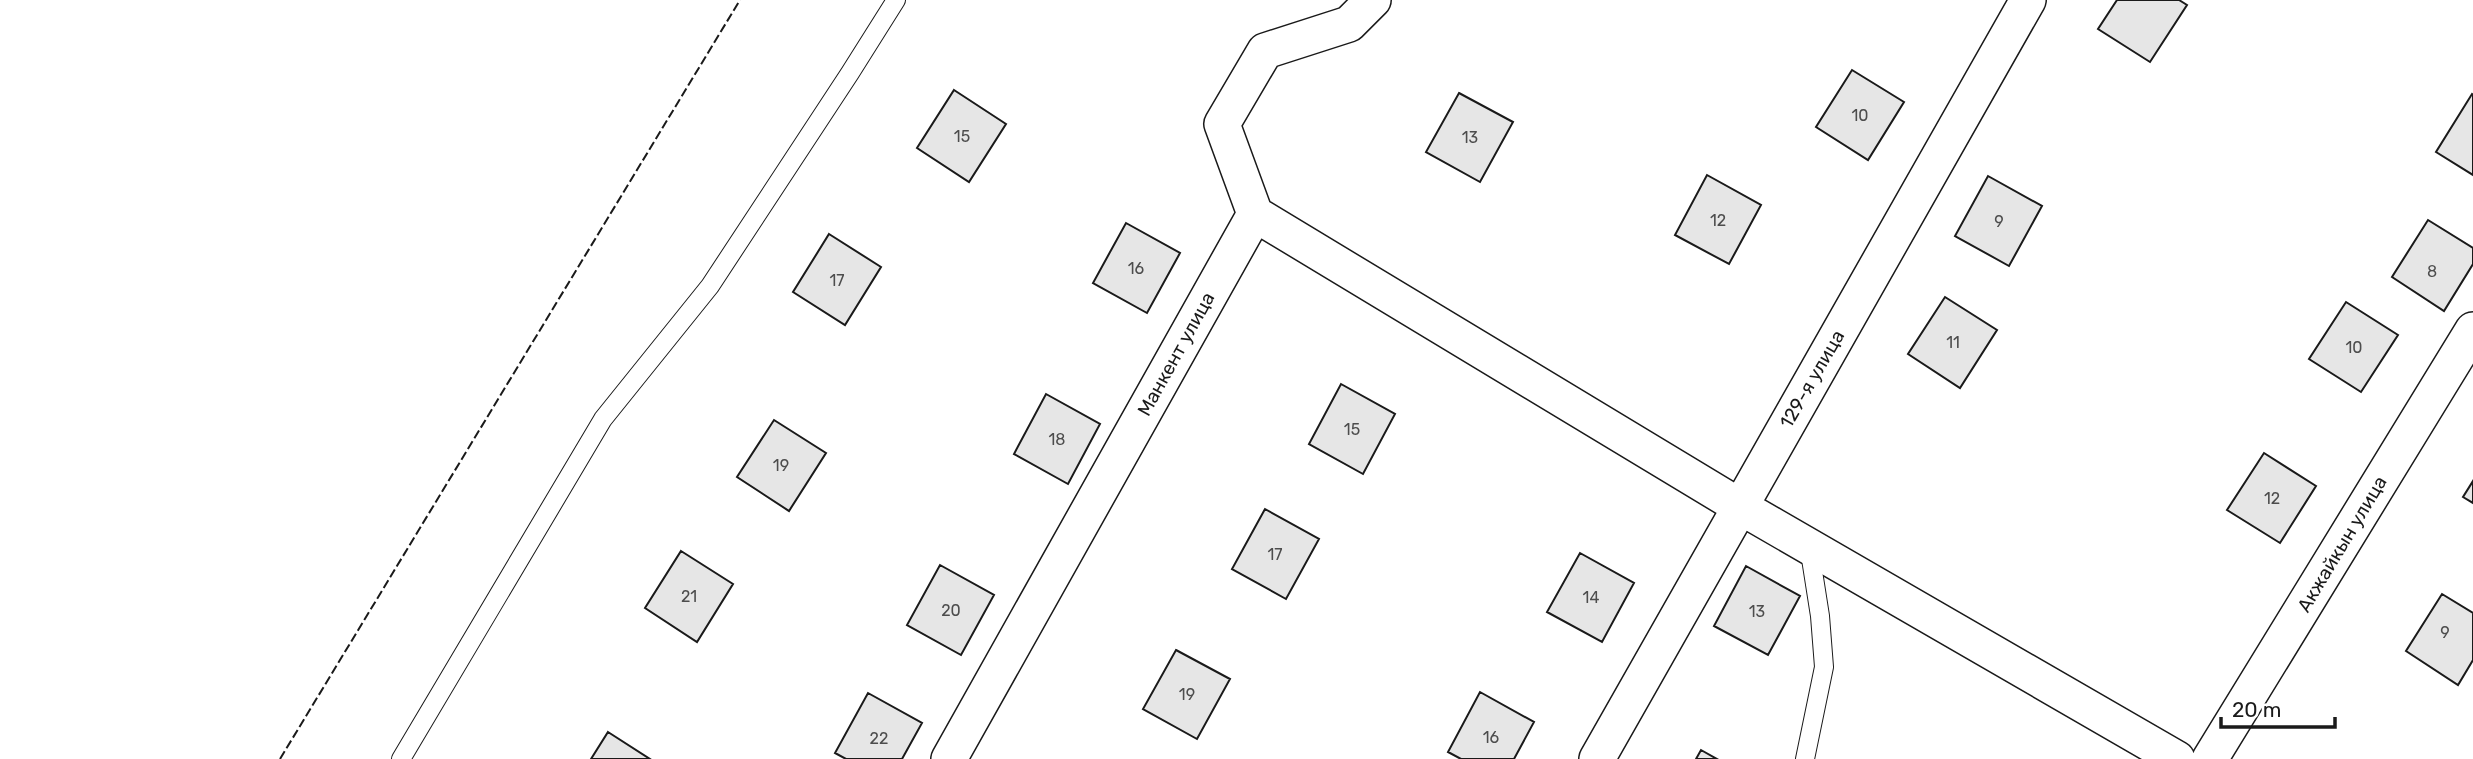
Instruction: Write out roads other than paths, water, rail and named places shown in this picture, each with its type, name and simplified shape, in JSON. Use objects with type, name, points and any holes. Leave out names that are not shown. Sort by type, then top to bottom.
[{"type":"street","points":[[1373,0],[1349,24],[1265,51],[1222,124],[1255,214],[1739,506],[2177,759]]},
{"type":"street","name":"129-я улица","points":[[1597,759],[2028,0]]},
{"type":"street","name":"Манкент улица","points":[[949,759],[1255,214]]},
{"type":"street","name":"Акжайкын улица","points":[[2210,759],[2473,330]]},
{"type":"lane","points":[[401,759],[603,419],[710,286],[896,0]]},
{"type":"lane","points":[[1805,759],[1824,667],[1809,547]]}]
